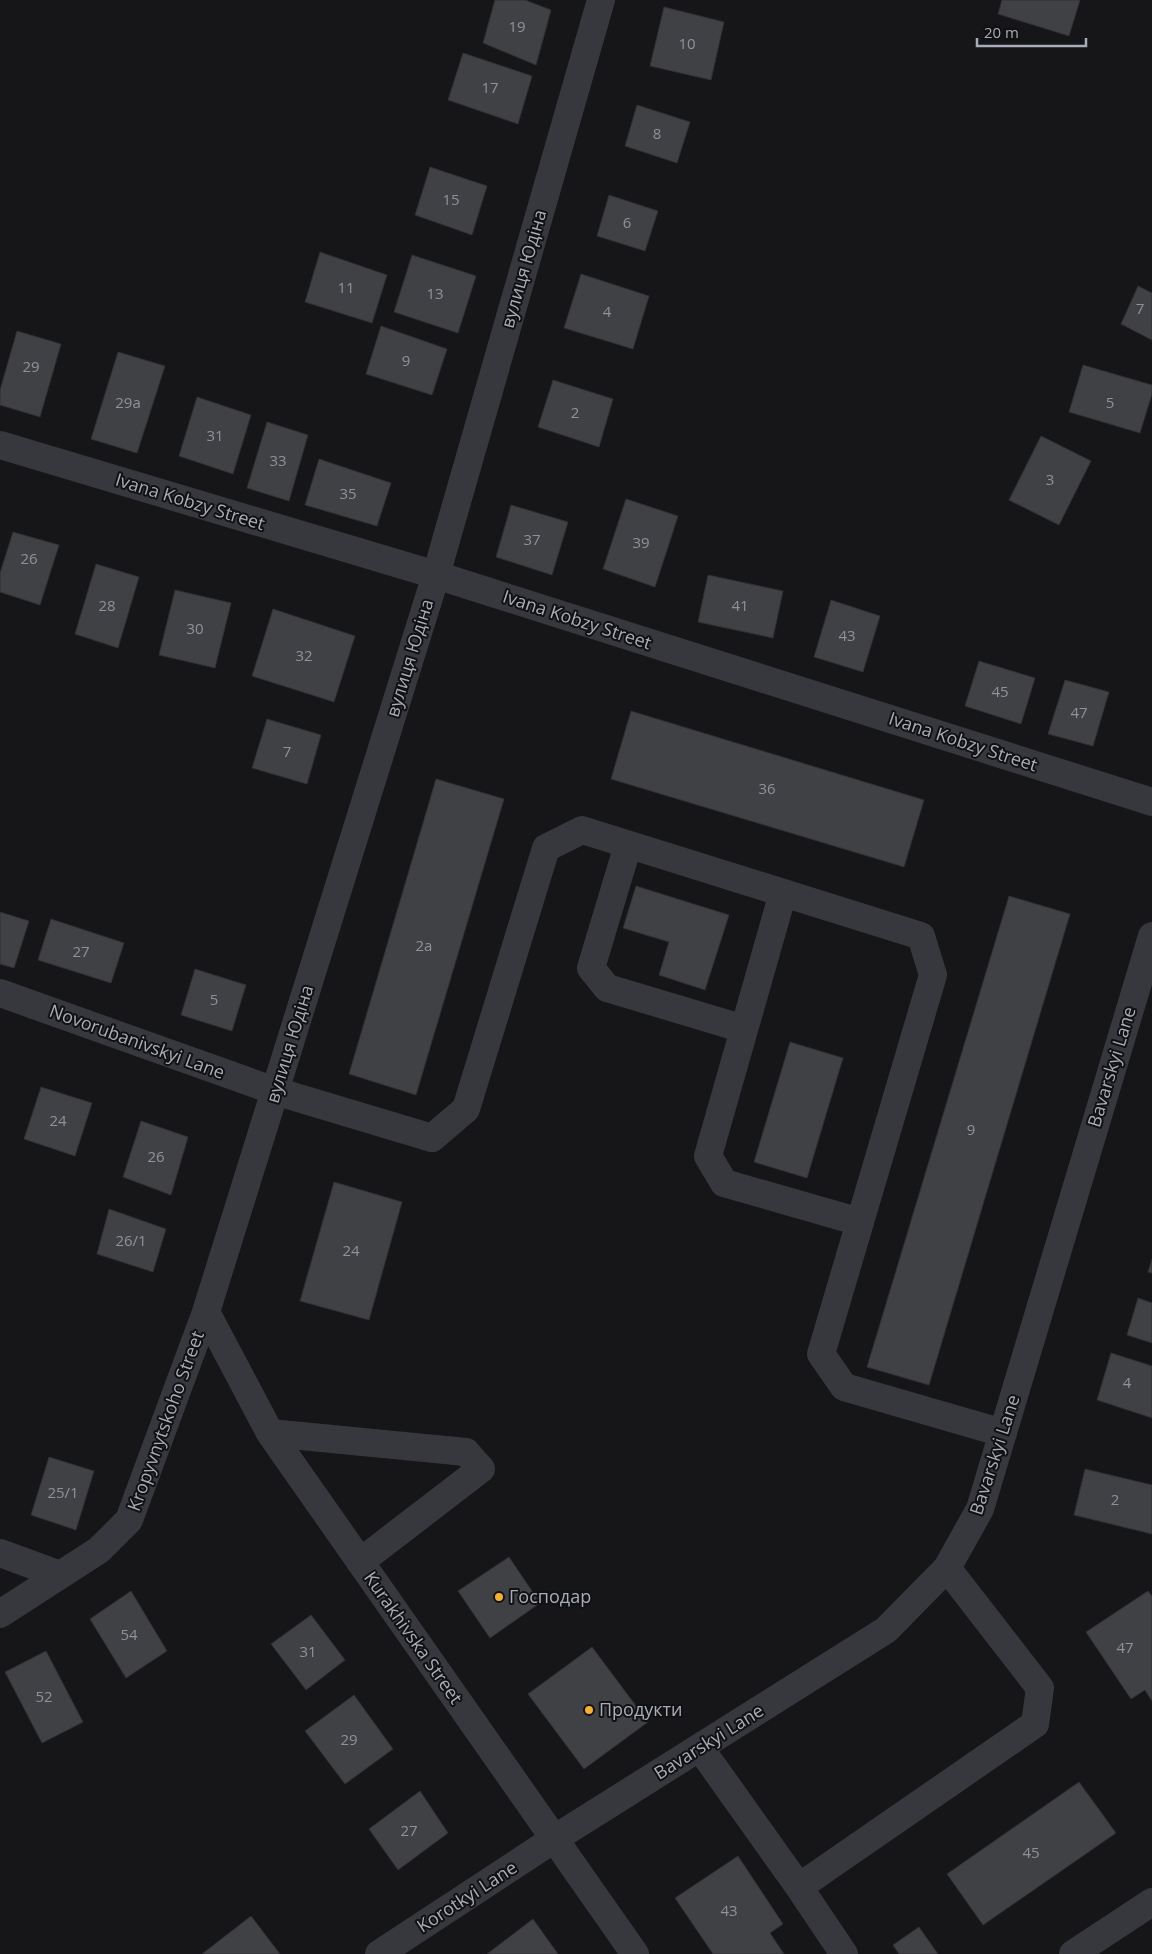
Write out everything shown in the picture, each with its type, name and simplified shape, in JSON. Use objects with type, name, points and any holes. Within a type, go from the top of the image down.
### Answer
[{"type":"street","name":"вулиця Юдіна","points":[[206,1312],[436,575],[602,0]]},
{"type":"street","name":"Ivana Kobzy Street","points":[[0,445],[436,575],[1152,802]]},
{"type":"street","name":"Novorubanivskyi Lane","points":[[0,993],[275,1091],[432,1138],[466,1109],[546,848],[582,830],[628,845]]},
{"type":"street","points":[[744,1029],[607,988],[592,968],[628,845],[921,936],[933,974],[821,1354],[844,1387],[1003,1433]]},
{"type":"street","points":[[783,893],[708,1156],[724,1183],[860,1222]]},
{"type":"street","name":"Bavarskyi Lane","points":[[554,1839],[886,1630],[947,1568],[980,1510],[1152,936]]},
{"type":"street","name":"Kurakhivska Street","points":[[206,1312],[270,1433],[635,1954]]},
{"type":"street","name":"Kropyvnytskoho Street","points":[[0,1614],[99,1550],[129,1520],[206,1312]]},
{"type":"street","points":[[270,1433],[466,1452],[481,1469],[360,1562]]},
{"type":"street","points":[[0,1553],[60,1575]]},
{"type":"street","points":[[799,1887],[1035,1724],[1040,1688],[947,1568]]},
{"type":"street","points":[[700,1748],[799,1887],[844,1954]]},
{"type":"street","name":"Korotkyi Lane","points":[[379,1954],[554,1839]]},
{"type":"street","points":[[1073,1954],[1152,1902]]},
{"type":"building","points":[[495,0],[525,0],[551,10],[536,65],[483,43]]},
{"type":"building","points":[[1002,0],[1080,0],[1069,36],[998,14]]},
{"type":"building","points":[[664,7],[724,22],[711,80],[650,66]]},
{"type":"building","points":[[463,53],[532,76],[518,124],[448,100]]},
{"type":"building","points":[[637,105],[690,122],[677,163],[625,146]]},
{"type":"building","points":[[430,167],[487,186],[472,235],[415,215]]},
{"type":"building","points":[[609,195],[658,211],[645,251],[597,236]]},
{"type":"building","points":[[320,252],[387,275],[372,323],[305,302]]},
{"type":"building","points":[[412,255],[476,276],[458,333],[394,312]]},
{"type":"building","points":[[581,274],[649,296],[633,349],[564,328]]},
{"type":"building","points":[[1138,286],[1152,293],[1152,340],[1121,324]]},
{"type":"building","points":[[381,326],[447,349],[432,395],[366,374]]},
{"type":"building","points":[[17,331],[61,344],[40,417],[0,405],[0,390]]},
{"type":"building","points":[[118,352],[165,366],[137,453],[91,439]]},
{"type":"building","points":[[1083,365],[1152,385],[1152,394],[1140,433],[1069,412]]},
{"type":"building","points":[[553,380],[613,399],[599,447],[538,427]]},
{"type":"building","points":[[197,397],[251,415],[233,474],[179,456]]},
{"type":"building","points":[[267,422],[308,435],[289,501],[247,488]]},
{"type":"building","points":[[1041,436],[1091,461],[1059,525],[1009,500]]},
{"type":"building","points":[[319,459],[391,483],[377,526],[305,505]]},
{"type":"building","points":[[626,499],[678,516],[655,587],[603,569]]},
{"type":"building","points":[[511,505],[568,522],[552,575],[496,557]]},
{"type":"building","points":[[13,532],[59,545],[40,605],[0,592],[0,573]]},
{"type":"building","points":[[96,564],[139,577],[118,648],[75,634]]},
{"type":"building","points":[[708,575],[783,591],[773,638],[698,622]]},
{"type":"building","points":[[175,590],[231,603],[215,668],[159,655]]},
{"type":"building","points":[[831,600],[880,616],[863,672],[814,657]]},
{"type":"building","points":[[273,609],[355,636],[334,702],[252,676]]},
{"type":"building","points":[[979,661],[1035,678],[1021,724],[965,706]]},
{"type":"building","points":[[1065,680],[1109,692],[1093,746],[1048,734]]},
{"type":"building","points":[[631,711],[924,800],[904,867],[611,779]]},
{"type":"building","points":[[267,719],[321,735],[307,784],[252,768]]},
{"type":"building","points":[[436,779],[504,799],[416,1095],[349,1074]]},
{"type":"building","points":[[636,886],[729,915],[705,990],[659,975],[669,942],[623,928]]},
{"type":"building","points":[[1009,896],[1070,914],[929,1385],[867,1367]]},
{"type":"building","points":[[0,912],[29,921],[14,968],[0,964]]},
{"type":"building","points":[[51,919],[124,943],[111,983],[38,960]]},
{"type":"building","points":[[195,969],[246,985],[232,1031],[181,1015]]},
{"type":"building","points":[[790,1042],[843,1058],[807,1178],[754,1162]]},
{"type":"building","points":[[41,1087],[92,1103],[75,1156],[24,1139]]},
{"type":"building","points":[[141,1121],[188,1137],[171,1195],[123,1177]]},
{"type":"building","points":[[334,1182],[402,1202],[369,1320],[300,1301]]},
{"type":"building","points":[[109,1209],[166,1229],[153,1272],[97,1254]]},
{"type":"building","points":[[1152,1259],[1152,1273],[1148,1272]]},
{"type":"building","points":[[1138,1298],[1152,1303],[1152,1343],[1127,1335]]},
{"type":"building","points":[[1111,1353],[1152,1366],[1152,1418],[1097,1400]]},
{"type":"building","points":[[49,1457],[94,1471],[76,1530],[31,1515]]},
{"type":"building","points":[[1085,1469],[1152,1485],[1152,1534],[1074,1515]]},
{"type":"building","points":[[509,1557],[540,1603],[490,1638],[458,1591]]},
{"type":"building","points":[[131,1591],[167,1651],[126,1678],[90,1619]]},
{"type":"building","points":[[1148,1591],[1152,1596],[1152,1701],[1145,1690],[1131,1699],[1086,1632]]},
{"type":"building","points":[[311,1615],[345,1660],[306,1690],[271,1644]]},
{"type":"building","points":[[592,1647],[648,1722],[584,1769],[528,1694]]},
{"type":"building","points":[[46,1651],[83,1722],[42,1743],[5,1672]]},
{"type":"building","points":[[354,1695],[393,1749],[345,1784],[305,1731]]},
{"type":"building","points":[[1079,1782],[1116,1833],[983,1925],[947,1874]]},
{"type":"building","points":[[420,1791],[448,1833],[398,1870],[369,1829]]},
{"type":"building","points":[[738,1856],[783,1924],[770,1933],[784,1954],[713,1954],[675,1898]]},
{"type":"building","points":[[251,1916],[280,1954],[202,1954]]},
{"type":"building","points":[[533,1919],[558,1954],[487,1954]]},
{"type":"building","points":[[919,1927],[938,1954],[899,1954],[893,1945]]},
{"type":"place","name":"Господар","points":[[499,1597]]},
{"type":"place","name":"Продукти","points":[[589,1710]]}]
